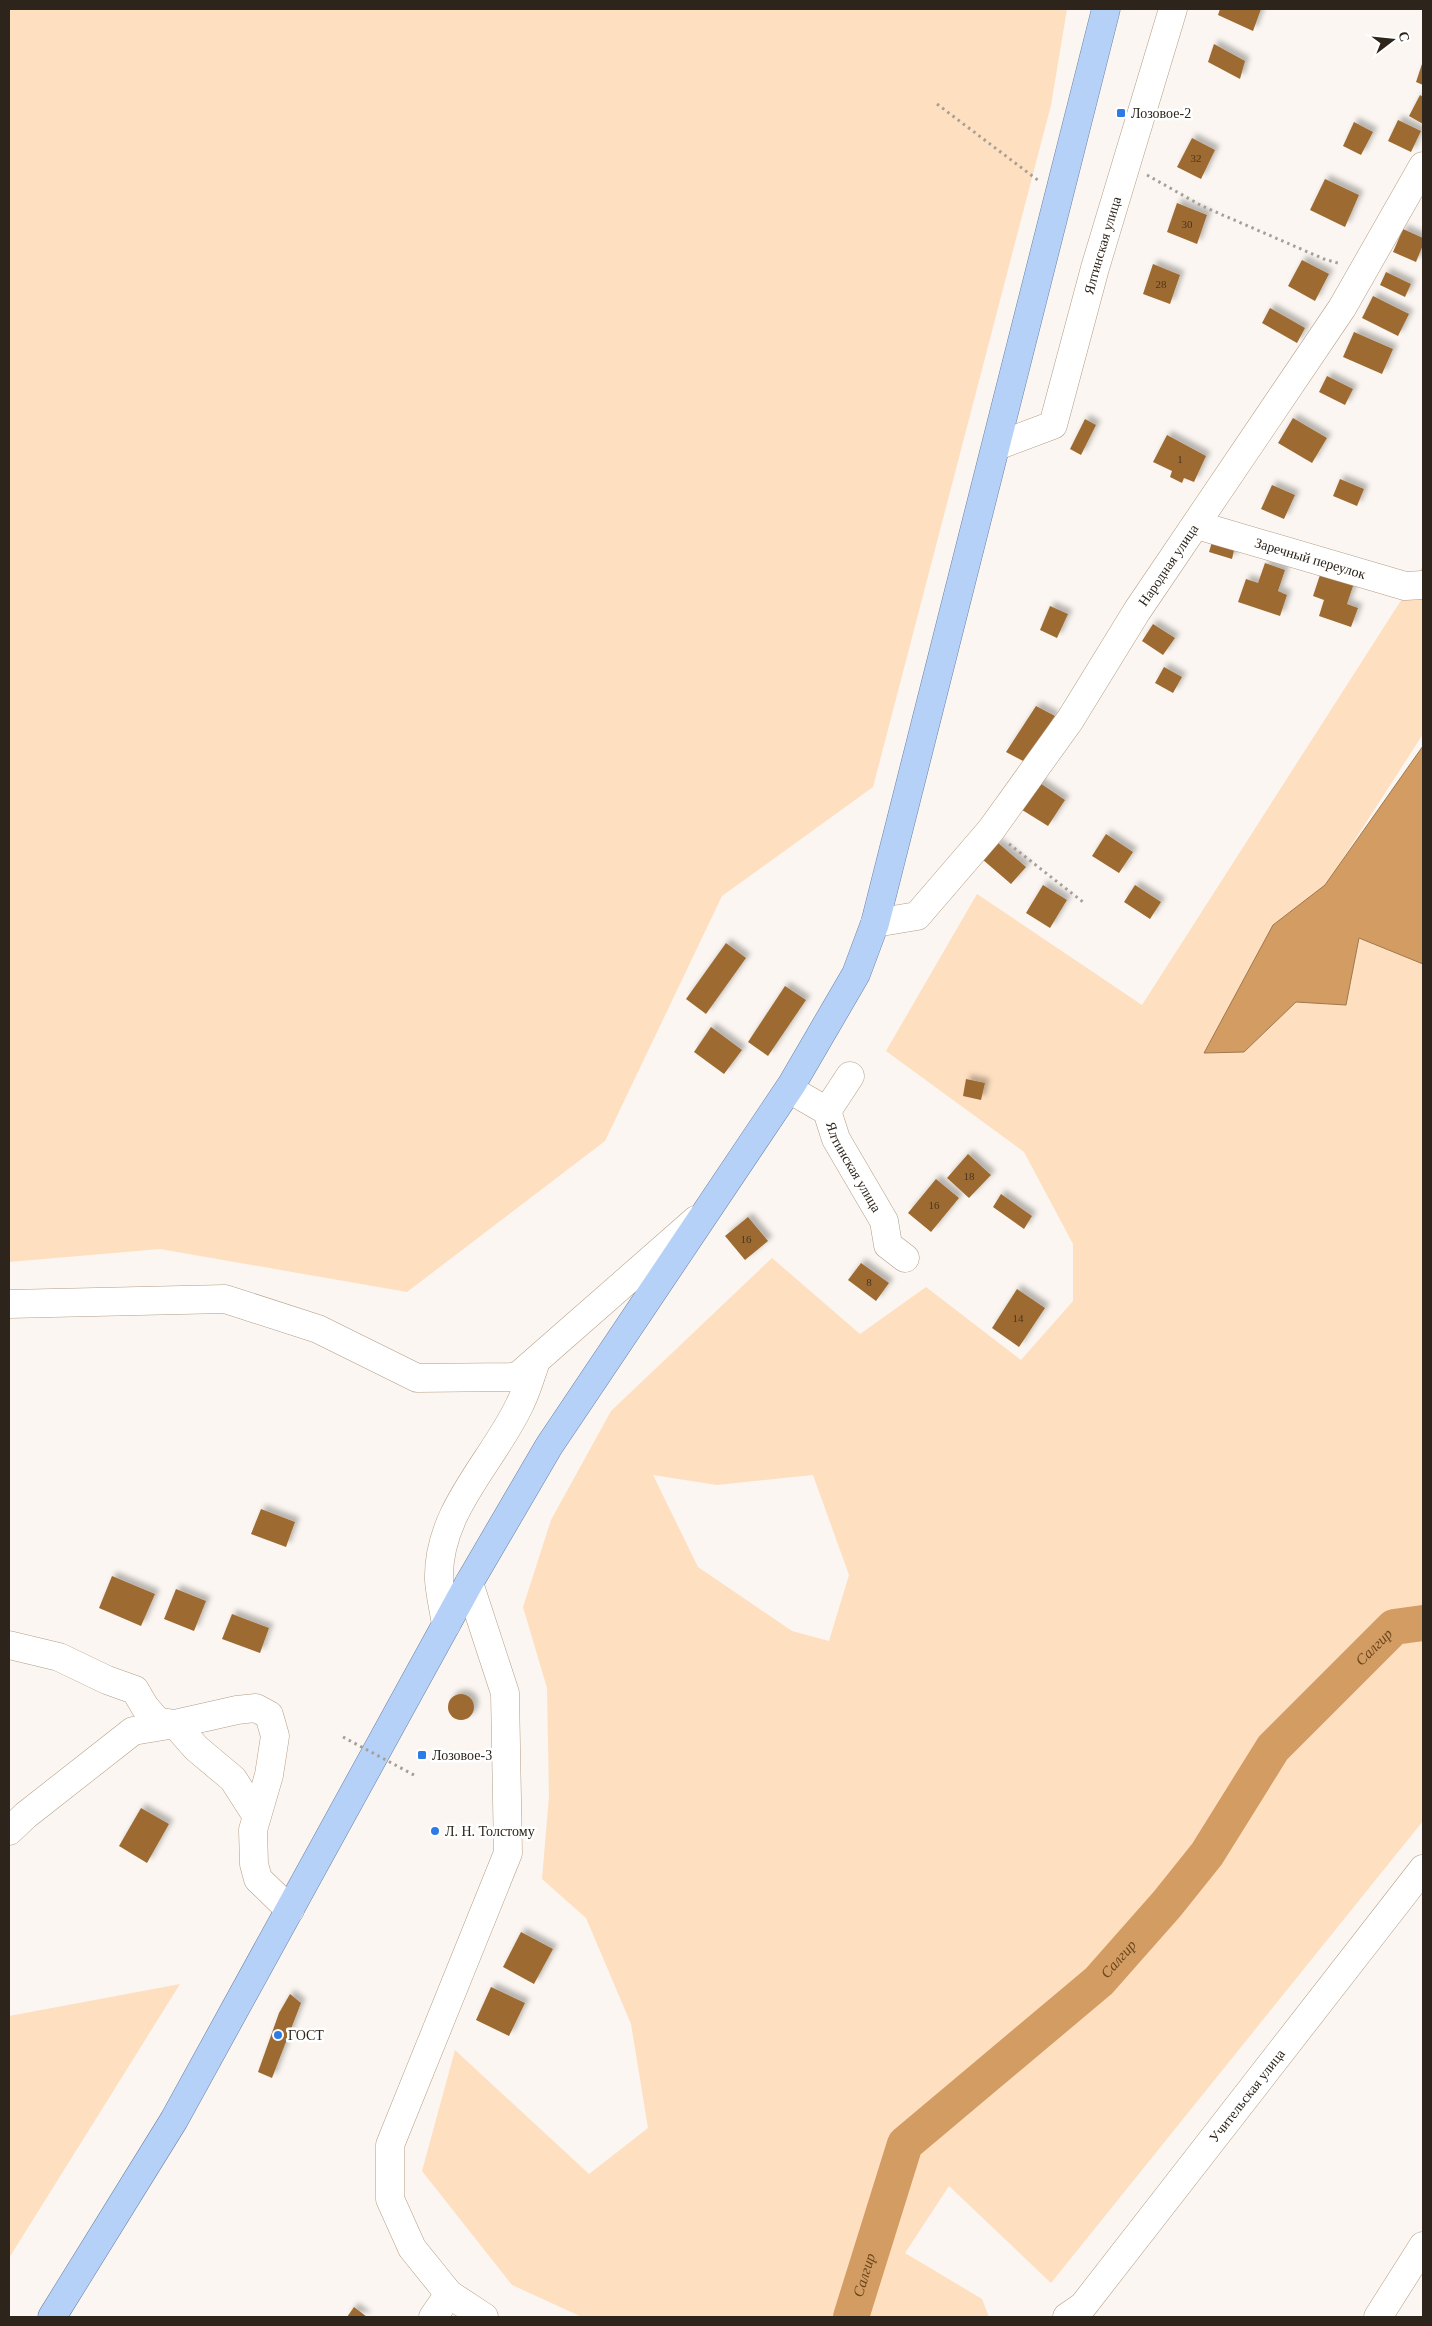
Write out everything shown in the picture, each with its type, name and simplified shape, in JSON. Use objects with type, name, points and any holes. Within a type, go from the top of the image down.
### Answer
[{"type":"main road","points":[[52,2317],[174,2120],[469,1583],[549,1446],[789,1089],[856,974],[875,923],[1106,9]]},
{"type":"street","name":"Ялтинская улица","points":[[997,446],[1053,425],[1095,268],[1173,9]]},
{"type":"street","name":"Народная улица","points":[[875,923],[917,916],[991,830],[1070,720],[1137,611],[1197,525],[1342,308],[1423,166]]},
{"type":"street","name":"Заречный переулок","points":[[1197,525],[1405,586],[1423,585]]},
{"type":"street","points":[[827,1111],[850,1076]]},
{"type":"street","name":"Ялтинская улица","points":[[789,1089],[827,1111],[836,1139],[884,1221],[888,1245],[905,1258]]},
{"type":"street","points":[[9,1304],[225,1299],[318,1329],[417,1378],[516,1377],[708,1209]]},
{"type":"street","points":[[446,1625],[439,1579],[445,1540],[456,1509],[484,1466],[520,1404],[537,1359]]},
{"type":"street","points":[[469,1583],[505,1693],[508,1853],[390,2145],[390,2199],[412,2248],[449,2294],[484,2317]]},
{"type":"street","points":[[9,1645],[59,1657],[107,1680],[135,1690],[145,1707],[158,1722],[175,1724],[196,1748],[233,1779],[256,1815]]},
{"type":"street","points":[[9,1831],[26,1815],[133,1731],[237,1710],[256,1708],[269,1715],[275,1736],[269,1774],[253,1830],[254,1864],[258,1879],[290,1910]]},
{"type":"street","name":"Учительская улица","points":[[1067,2317],[1083,2306],[1423,1869]]},
{"type":"street","points":[[1378,2317],[1415,2278],[1423,2246]]},
{"type":"street","points":[[433,2317],[449,2294]]},
{"type":"path","points":[[937,104],[1040,182]]},
{"type":"path","points":[[1126,165],[1157,179],[1202,206],[1324,259],[1342,264],[1361,275]]},
{"type":"path","points":[[991,830],[1083,902]]},
{"type":"path","points":[[342,1737],[414,1775]]},
{"type":"shaded area","points":[[9,9],[1067,9],[1051,105],[873,787],[722,896],[605,1141],[407,1292],[160,1249],[9,1262]]},
{"type":"shaded area","points":[[1423,566],[1423,734],[1338,866],[1423,907],[1423,1821],[1051,2283],[949,2186],[905,2253],[982,2299],[989,2317],[582,2317],[512,2285],[422,2171],[455,2050],[589,2174],[648,2128],[631,2024],[586,1918],[542,1879],[549,1796],[547,1688],[523,1607],[551,1520],[611,1411],[772,1258],[860,1334],[926,1287],[1021,1360],[1073,1301],[1073,1244],[1024,1152],[886,1051],[977,894],[1142,1005]],"holes":[[[653,1475],[717,1485],[813,1475],[849,1575],[829,1641],[792,1631],[698,1567]]]},
{"type":"shaded area","points":[[1423,746],[1423,964],[1359,938],[1346,1005],[1296,1002],[1244,1052],[1204,1053],[1273,925],[1325,885]]},
{"type":"shaded area","points":[[180,1984],[9,2258],[9,2016]]},
{"type":"building","points":[[1220,9],[1261,9],[1253,31],[1218,15]]},
{"type":"building","points":[[1214,44],[1245,61],[1240,79],[1208,62]]},
{"type":"building","points":[[1423,61],[1423,85],[1416,82]]},
{"type":"building","points":[[1420,95],[1423,97],[1423,124],[1409,116]]},
{"type":"building","points":[[1398,120],[1421,131],[1411,152],[1388,141]]},
{"type":"building","points":[[1354,122],[1373,132],[1361,155],[1343,146]]},
{"type":"building","points":[[1192,138],[1215,150],[1201,179],[1177,167]]},
{"type":"building","points":[[1325,179],[1359,195],[1345,227],[1310,210]]},
{"type":"building","points":[[1177,203],[1207,215],[1197,244],[1167,232]]},
{"type":"building","points":[[1403,229],[1423,238],[1423,245],[1416,262],[1393,252]]},
{"type":"building","points":[[1302,260],[1329,274],[1315,301],[1288,286]]},
{"type":"building","points":[[1153,264],[1180,275],[1170,304],[1143,294]]},
{"type":"building","points":[[1386,272],[1411,284],[1405,297],[1380,285]]},
{"type":"building","points":[[1373,296],[1409,314],[1398,336],[1362,318]]},
{"type":"building","points":[[1270,308],[1305,328],[1297,343],[1262,323]]},
{"type":"building","points":[[1354,332],[1393,349],[1382,374],[1343,357]]},
{"type":"building","points":[[1327,376],[1353,389],[1345,405],[1319,392]]},
{"type":"building","points":[[1293,418],[1327,438],[1312,463],[1278,443]]},
{"type":"building","points":[[1085,419],[1096,425],[1081,455],[1070,449]]},
{"type":"building","points":[[1167,435],[1206,456],[1194,482],[1184,478],[1182,483],[1170,477],[1172,471],[1153,462]]},
{"type":"building","points":[[1340,479],[1364,489],[1357,506],[1333,496]]},
{"type":"building","points":[[1272,485],[1295,495],[1284,519],[1261,509]]},
{"type":"building","points":[[1214,535],[1236,542],[1232,559],[1209,552]]},
{"type":"building","points":[[1265,563],[1285,570],[1278,591],[1287,595],[1280,616],[1238,602],[1246,579],[1258,583]]},
{"type":"building","points":[[1321,572],[1354,583],[1347,604],[1358,608],[1351,627],[1319,616],[1324,600],[1313,596]]},
{"type":"building","points":[[1050,606],[1068,614],[1057,638],[1040,630]]},
{"type":"building","points":[[1153,624],[1175,638],[1163,655],[1142,641]]},
{"type":"building","points":[[1164,667],[1182,677],[1173,693],[1155,683]]},
{"type":"building","points":[[1036,706],[1055,716],[1025,762],[1006,752]]},
{"type":"building","points":[[1037,781],[1065,800],[1048,826],[1019,808]]},
{"type":"building","points":[[1106,834],[1133,852],[1119,873],[1092,856]]},
{"type":"building","points":[[997,842],[1026,867],[1011,884],[982,859]]},
{"type":"building","points":[[1043,885],[1067,900],[1050,928],[1026,913]]},
{"type":"building","points":[[1135,885],[1161,902],[1150,919],[1124,902]]},
{"type":"building","points":[[726,943],[746,958],[706,1014],[686,999]]},
{"type":"building","points":[[785,986],[806,1000],[768,1056],[748,1042]]},
{"type":"building","points":[[711,1027],[742,1050],[724,1074],[694,1052]]},
{"type":"building","points":[[966,1079],[985,1083],[981,1100],[963,1096]]},
{"type":"building","points":[[968,1154],[991,1175],[969,1198],[947,1178]]},
{"type":"building","points":[[936,1179],[959,1198],[931,1232],[908,1213]]},
{"type":"building","points":[[1001,1194],[1032,1216],[1024,1229],[993,1207]]},
{"type":"building","points":[[748,1217],[768,1241],[745,1260],[725,1236]]},
{"type":"building","points":[[861,1263],[889,1283],[876,1301],[848,1280]]},
{"type":"building","points":[[1017,1289],[1045,1308],[1019,1347],[992,1328]]},
{"type":"building","points":[[261,1509],[295,1522],[286,1547],[251,1534]]},
{"type":"building","points":[[112,1576],[155,1594],[141,1626],[99,1608]]},
{"type":"building","points":[[176,1589],[206,1601],[194,1631],[164,1619]]},
{"type":"building","points":[[232,1614],[269,1628],[260,1653],[222,1639]]},
{"type":"building","points":[[461,1694],[470,1698],[474,1707],[470,1716],[461,1720],[452,1716],[448,1707],[452,1698]]},
{"type":"building","points":[[141,1808],[169,1824],[147,1863],[119,1846]]},
{"type":"building","points":[[521,1932],[553,1949],[534,1984],[503,1967]]},
{"type":"building","points":[[491,1987],[525,2003],[509,2036],[476,2020]]},
{"type":"building","points":[[290,1994],[301,2003],[272,2078],[258,2072],[279,2013]]},
{"type":"building","points":[[354,2307],[367,2317],[347,2317]]},
{"type":"waterway","name":"Салгир","points":[[851,2317],[905,2144],[1099,1981],[1167,1904],[1207,1854],[1273,1748],[1394,1627],[1423,1623]]},
{"type":"place","name":"Лозовое-2","points":[[1121,113]]},
{"type":"place","name":"Лозовое-3","points":[[422,1755]]},
{"type":"place","name":"Л. Н. Толстому","points":[[435,1831]]},
{"type":"place","name":"ГОСТ","points":[[278,2035]]}]
